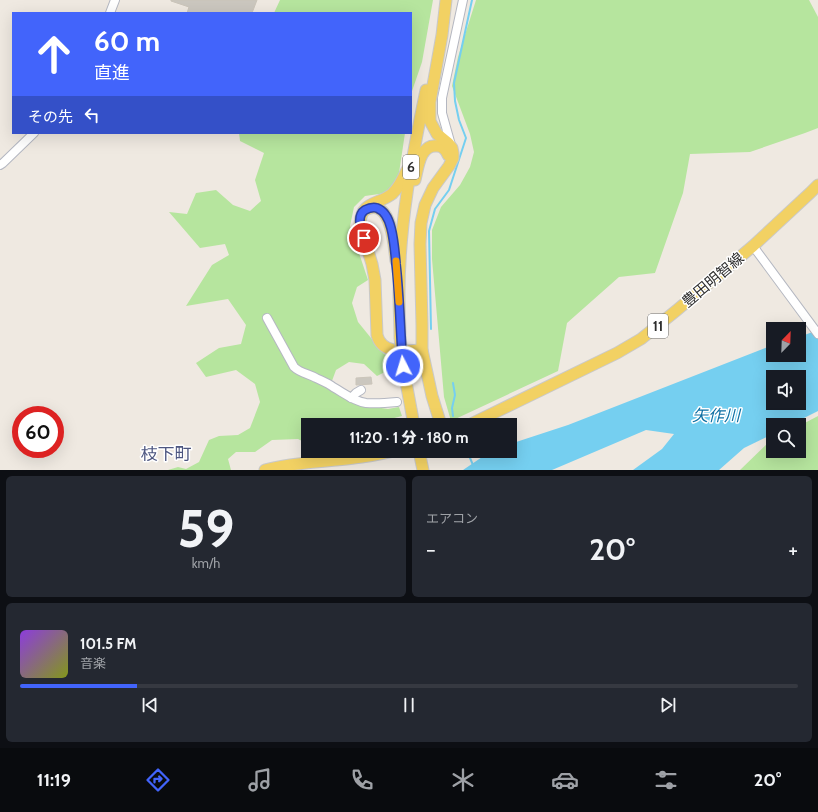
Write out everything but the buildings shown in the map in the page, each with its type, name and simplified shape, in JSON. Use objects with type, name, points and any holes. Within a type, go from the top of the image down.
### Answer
[{"type":"main road","name":"6","points":[[413,418],[403,366],[400,337],[400,262],[412,158],[443,0]]},
{"type":"main road","points":[[439,418],[432,396],[422,350],[420,244],[421,223],[425,204],[438,180],[449,166],[453,153],[452,148],[437,134],[430,121],[430,102],[442,35],[446,0]]},
{"type":"main road","points":[[400,262],[417,172],[424,151],[427,148],[436,145],[441,146],[447,152],[449,160],[445,171]]},
{"type":"main road","points":[[412,158],[397,189],[387,198],[369,205],[362,213],[360,224],[372,264],[375,280],[378,340],[384,347],[394,350],[422,350]]},
{"type":"main road","name":"豊田明智線","points":[[483,418],[617,353],[641,339],[753,246],[818,185]]},
{"type":"main road","points":[[362,213],[369,208],[377,208],[388,220],[393,238],[399,294]]},
{"type":"main road","points":[[265,470],[356,458]]},
{"type":"main road","points":[[420,458],[423,470]]},
{"type":"street","points":[[110,12],[115,0]]},
{"type":"street","points":[[452,148],[442,118],[441,105],[463,0]]},
{"type":"street","points":[[0,165],[33,134]]},
{"type":"street","points":[[753,246],[787,290],[818,334]]},
{"type":"street","points":[[267,318],[294,367],[298,370],[315,377],[351,398],[366,403],[398,402]]},
{"type":"street","points":[[351,398],[361,390]]},
{"type":"green space","points":[[280,0],[433,0],[422,62],[412,91],[412,12],[274,12]]},
{"type":"green space","points":[[476,0],[809,0],[818,17],[818,128],[750,152],[690,154],[683,193],[655,273],[619,277],[567,323],[558,371],[457,418],[450,418],[444,397],[432,259],[432,230],[441,207],[460,185],[470,167],[474,152],[470,134],[452,86],[458,57]]},
{"type":"green space","points":[[239,134],[405,134],[396,184],[386,193],[365,196],[354,207],[350,226],[368,280],[357,287],[352,303],[358,322],[384,354],[391,357],[391,369],[377,376],[364,364],[349,362],[336,370],[329,389],[355,404],[388,409],[399,407],[402,416],[394,418],[301,418],[301,440],[298,439],[272,440],[255,452],[236,452],[228,459],[231,470],[168,470],[178,467],[186,469],[199,462],[209,440],[219,436],[238,435],[250,428],[260,402],[255,384],[236,370],[206,377],[196,363],[219,348],[241,344],[246,325],[228,299],[186,306],[212,265],[229,255],[225,244],[200,248],[169,212],[187,214],[196,193],[216,190],[233,205],[250,211],[261,201],[255,180],[264,153],[240,141]]},
{"type":"green space","points":[[818,416],[818,470],[740,470],[766,445],[766,458],[806,458],[806,422]]},
{"type":"water","name":"矢作川","points":[[818,330],[818,411],[804,418],[766,418],[766,437],[744,448],[719,470],[633,470],[662,449],[674,434],[646,430],[552,470],[463,470],[481,458],[517,458],[517,442],[568,425],[766,348],[766,362],[806,362],[806,334]]},
{"type":"waterway","points":[[431,329],[429,231],[435,209],[449,190],[466,138],[459,120],[455,101],[454,83],[472,0]]},
{"type":"waterway","points":[[453,383],[455,395],[452,408],[453,416]]},
{"type":"waterway","points":[[470,458],[473,465]]},
{"type":"slow traffic","points":[[396,261],[399,302]]},
{"type":"district","name":"枝下町","points":[[166,454]]},
{"type":"route","points":[[364,238],[360,224],[362,213],[369,208],[377,208],[388,220],[393,238],[399,294],[400,337],[403,366]]}]
